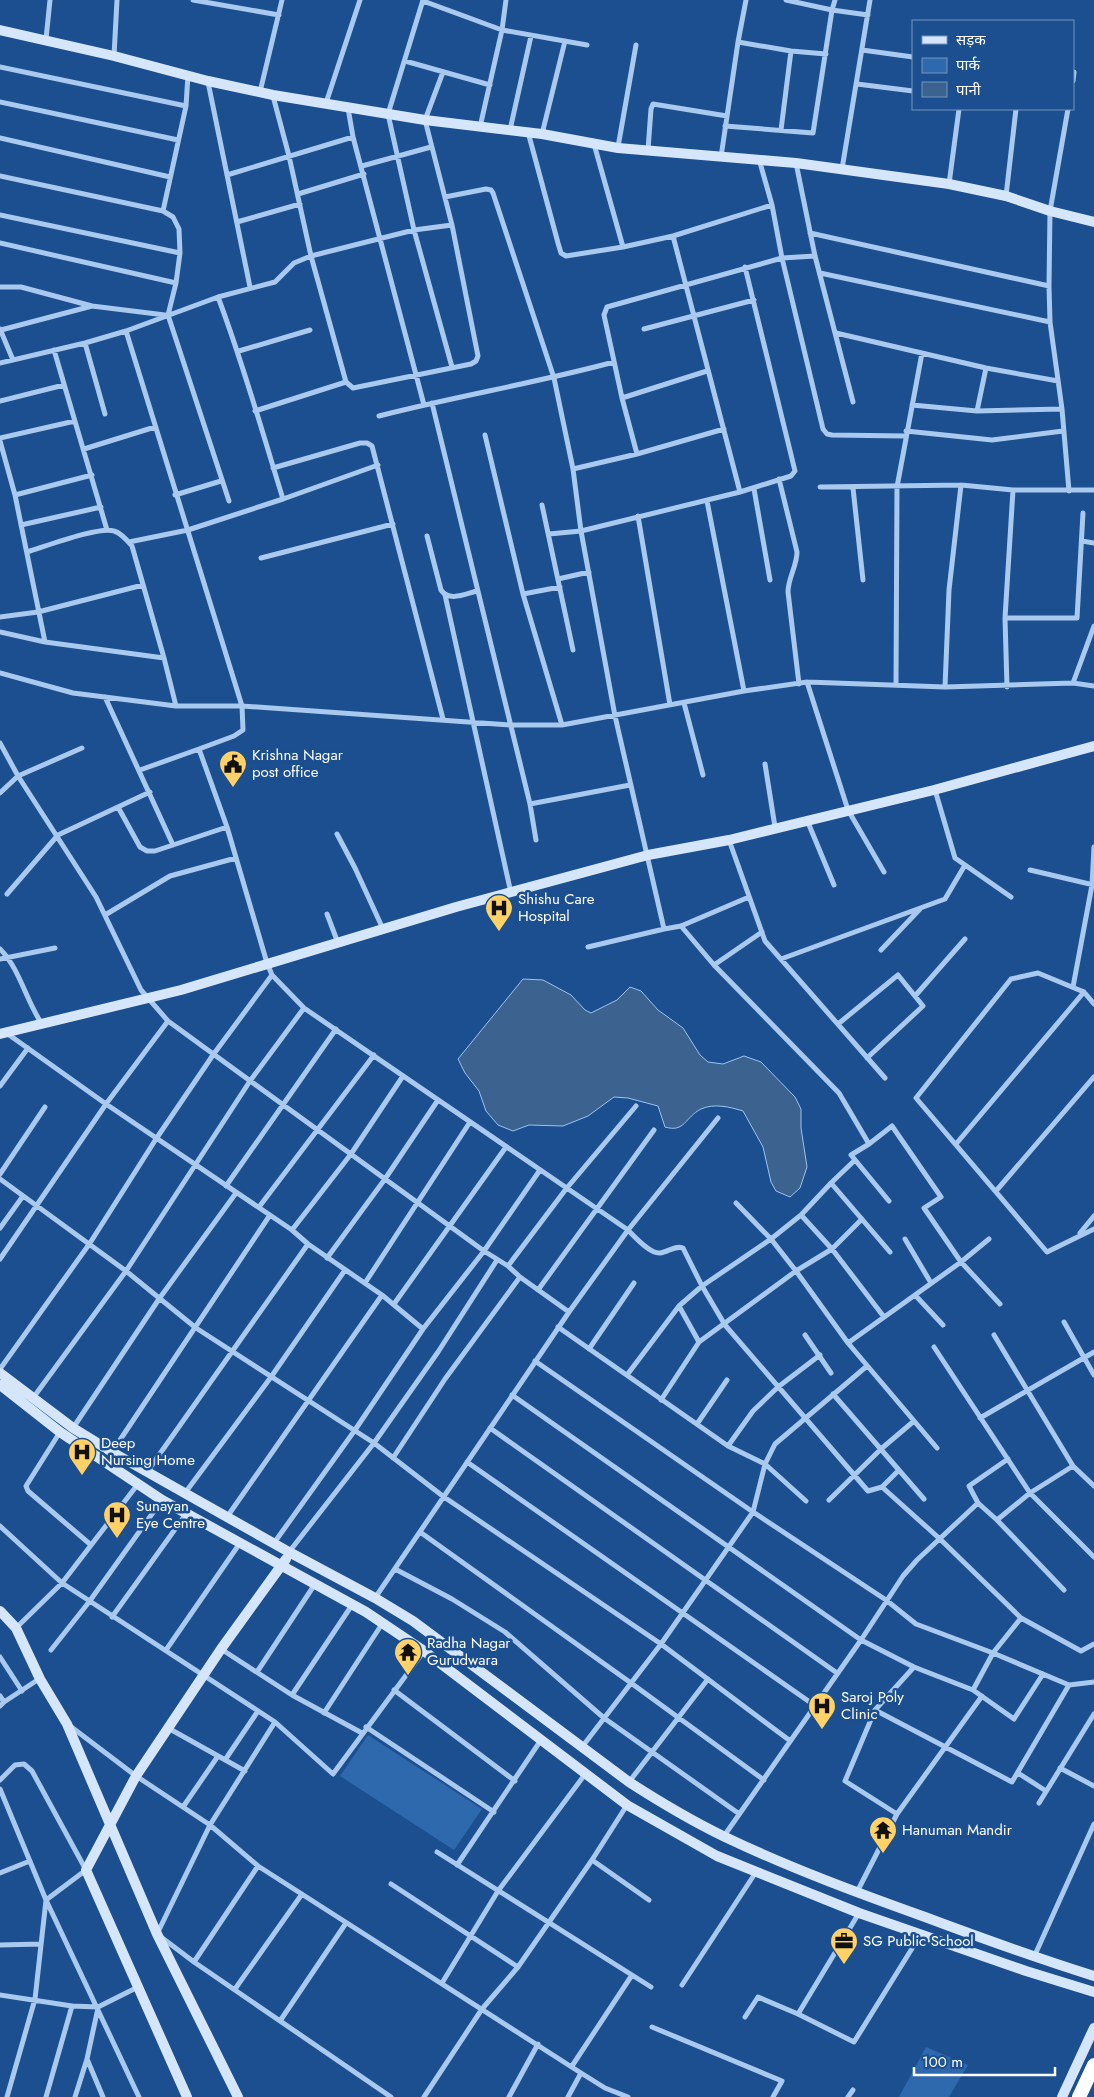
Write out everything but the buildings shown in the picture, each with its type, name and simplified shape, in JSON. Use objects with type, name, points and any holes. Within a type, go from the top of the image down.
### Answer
[{"type":"highway","points":[[1080,2097],[1094,2065]]},
{"type":"street","points":[[46,39],[50,0]]},
{"type":"street","points":[[114,56],[118,0]]},
{"type":"street","points":[[193,0],[235,3],[279,15]]},
{"type":"street","points":[[260,92],[282,0]]},
{"type":"street","points":[[326,103],[360,0]]},
{"type":"street","points":[[452,368],[414,230],[399,156],[388,114],[423,0],[502,30],[586,45]]},
{"type":"street","points":[[480,127],[502,30],[506,0]]},
{"type":"street","points":[[721,157],[746,0]]},
{"type":"street","points":[[786,0],[832,10],[868,15]]},
{"type":"street","points":[[725,126],[812,132],[835,0]]},
{"type":"street","points":[[842,169],[870,0]]},
{"type":"street","points":[[0,30],[46,39],[208,81],[273,95],[425,120],[542,134],[648,152],[759,159],[949,184],[1006,196],[1050,211],[1094,222]]},
{"type":"street","points":[[510,131],[531,36]]},
{"type":"street","points":[[542,134],[565,42]]},
{"type":"street","points":[[738,42],[791,51],[826,54]]},
{"type":"street","points":[[618,148],[636,45]]},
{"type":"street","points":[[862,50],[912,57]]},
{"type":"street","points":[[781,130],[791,51]]},
{"type":"street","points":[[405,61],[490,84]]},
{"type":"street","points":[[0,67],[186,106]]},
{"type":"street","points":[[273,95],[298,194],[311,256],[346,382],[353,388],[471,364],[476,361],[478,356],[452,225],[425,120],[443,72]]},
{"type":"street","points":[[163,211],[186,106],[188,75]]},
{"type":"street","points":[[208,81],[250,287]]},
{"type":"street","points":[[857,84],[912,91]]},
{"type":"street","points":[[0,102],[178,140]]},
{"type":"street","points":[[648,152],[653,104],[727,116]]},
{"type":"street","points":[[347,106],[379,239],[424,405]]},
{"type":"street","points":[[949,184],[959,110]]},
{"type":"street","points":[[1006,196],[1016,110]]},
{"type":"street","points":[[1068,110],[1050,211],[1049,286],[1050,322],[1062,409],[1068,491]]},
{"type":"street","points":[[528,132],[561,253],[566,256],[623,247],[673,236],[772,205]]},
{"type":"street","points":[[227,176],[353,137]]},
{"type":"street","points":[[0,138],[170,177]]},
{"type":"street","points":[[594,144],[623,247]]},
{"type":"street","points":[[362,166],[431,147]]},
{"type":"street","points":[[759,159],[772,205],[782,258],[823,429],[827,434],[906,433],[992,440],[1063,431]]},
{"type":"street","points":[[796,163],[815,256],[853,402]]},
{"type":"street","points":[[298,194],[364,174]]},
{"type":"street","points":[[0,176],[163,211],[172,217],[180,229],[180,253],[176,283],[168,315],[229,501]]},
{"type":"street","points":[[445,197],[486,189],[491,190],[493,193],[554,378],[573,469],[581,531],[615,716],[664,929]]},
{"type":"street","points":[[237,222],[300,204]]},
{"type":"street","points":[[0,215],[180,253]]},
{"type":"street","points":[[0,362],[85,343],[126,331],[218,297],[250,287],[275,282],[294,263],[311,256],[414,230],[452,225]]},
{"type":"street","points":[[810,233],[1049,286]]},
{"type":"street","points":[[673,236],[740,492]]},
{"type":"street","points":[[0,244],[176,283]]},
{"type":"street","points":[[638,454],[622,398],[604,315],[607,307],[782,258],[815,256]]},
{"type":"street","points":[[548,534],[581,531],[754,489],[791,476],[795,471],[746,267]]},
{"type":"street","points":[[820,273],[1050,322]]},
{"type":"street","points":[[0,287],[20,287],[92,306],[168,315]]},
{"type":"street","points":[[218,297],[239,352],[255,411],[283,498]]},
{"type":"street","points":[[644,329],[754,300]]},
{"type":"street","points":[[12,360],[0,330],[92,306]]},
{"type":"street","points":[[239,352],[310,330]]},
{"type":"street","points":[[126,331],[175,495],[188,530],[242,706],[243,730],[234,736],[140,770]]},
{"type":"street","points":[[836,333],[986,368],[1058,381]]},
{"type":"street","points":[[85,343],[104,414]]},
{"type":"street","points":[[54,350],[107,530]]},
{"type":"street","points":[[896,684],[897,487],[922,353]]},
{"type":"street","points":[[379,416],[432,402],[554,378],[614,362]]},
{"type":"street","points":[[977,411],[986,368]]},
{"type":"street","points":[[622,398],[707,371]]},
{"type":"street","points":[[255,411],[346,382]]},
{"type":"street","points":[[0,400],[64,385]]},
{"type":"street","points":[[432,402],[530,804],[536,840]]},
{"type":"street","points":[[912,405],[977,411],[1062,409]]},
{"type":"street","points":[[45,642],[15,495],[0,439],[75,421]]},
{"type":"street","points":[[84,449],[155,427]]},
{"type":"street","points":[[573,469],[638,454],[724,429]]},
{"type":"street","points":[[485,435],[523,594],[562,725]]},
{"type":"street","points":[[273,468],[360,443],[367,443],[372,446],[443,720]]},
{"type":"street","points":[[129,542],[188,530],[378,465]]},
{"type":"street","points":[[15,495],[92,474]]},
{"type":"street","points":[[779,479],[797,552],[797,558],[788,585],[788,592],[799,684]]},
{"type":"street","points":[[175,495],[221,481]]},
{"type":"street","points":[[820,487],[961,485],[1013,490],[1094,490]]},
{"type":"street","points":[[945,687],[949,590],[961,485]]},
{"type":"street","points":[[853,488],[863,580]]},
{"type":"street","points":[[754,489],[770,580]]},
{"type":"street","points":[[1006,687],[1004,618],[1013,490]]},
{"type":"street","points":[[706,501],[744,691]]},
{"type":"street","points":[[542,505],[573,650]]},
{"type":"street","points":[[21,526],[101,507]]},
{"type":"street","points":[[1004,618],[1077,618],[1083,513]]},
{"type":"street","points":[[638,516],[670,705]]},
{"type":"street","points":[[262,558],[393,524]]},
{"type":"street","points":[[27,552],[107,530],[120,534],[129,542],[132,546],[176,706]]},
{"type":"street","points":[[427,536],[441,590],[445,595],[511,893]]},
{"type":"street","points":[[1082,541],[1094,543]]},
{"type":"street","points":[[558,579],[589,572]]},
{"type":"street","points":[[0,617],[38,612],[143,585]]},
{"type":"street","points":[[523,594],[560,587]]},
{"type":"street","points":[[445,595],[450,597],[477,591]]},
{"type":"street","points":[[1073,683],[1094,626]]},
{"type":"street","points":[[0,632],[45,642],[164,658]]},
{"type":"street","points":[[0,673],[73,693],[176,706],[242,706],[511,725],[562,725],[744,691],[807,682],[945,687],[1006,687],[1073,683],[1094,686]]},
{"type":"street","points":[[807,682],[848,810],[884,872]]},
{"type":"street","points":[[105,697],[173,845]]},
{"type":"street","points":[[684,703],[703,776]]},
{"type":"street","points":[[0,743],[18,776],[96,897],[146,998],[168,1021],[569,1312]]},
{"type":"street","points":[[2,1033],[42,1025],[181,990],[383,929],[648,855],[729,840],[934,790],[1094,746]]},
{"type":"street","points":[[0,793],[18,776],[82,748]]},
{"type":"street","points":[[199,749],[227,827],[266,963],[272,975],[304,1008],[628,1230],[656,1253],[677,1247],[683,1248],[702,1286],[725,1324],[868,1491],[882,1487],[899,1470]]},
{"type":"street","points":[[765,764],[775,828]]},
{"type":"street","points":[[530,804],[630,785]]},
{"type":"street","points":[[934,790],[955,858],[1012,896]]},
{"type":"street","points":[[7,894],[58,836],[150,792]]},
{"type":"street","points":[[118,807],[140,847],[147,851],[173,845],[227,827]]},
{"type":"street","points":[[806,820],[834,885]]},
{"type":"street","points":[[337,834],[383,929]]},
{"type":"street","points":[[729,840],[765,940],[885,1078]]},
{"type":"street","points":[[1073,987],[1093,885],[1094,846]]},
{"type":"street","points":[[105,915],[170,876],[236,858]]},
{"type":"street","points":[[781,959],[945,899],[964,865]]},
{"type":"street","points":[[1030,870],[1093,885]]},
{"type":"street","points":[[588,947],[681,926],[750,897]]},
{"type":"street","points":[[881,950],[922,907]]},
{"type":"street","points":[[327,914],[338,943]]},
{"type":"street","points":[[681,926],[714,965],[839,1093],[869,1144]]},
{"type":"street","points":[[714,965],[762,932]]},
{"type":"street","points":[[915,996],[965,940]]},
{"type":"street","points":[[0,959],[55,948]]},
{"type":"street","points":[[0,949],[7,957],[33,1011],[42,1025]]},
{"type":"street","points":[[1094,1004],[1084,992],[1038,973],[1011,979],[916,1098],[1047,1252],[1094,1229]]},
{"type":"street","points":[[0,1369],[90,1244],[156,1139],[213,1055],[272,975]]},
{"type":"street","points":[[838,1024],[898,975],[923,1006],[867,1058]]},
{"type":"street","points":[[956,1144],[1084,992]]},
{"type":"street","points":[[33,1398],[126,1271],[250,1081],[304,1008]]},
{"type":"street","points":[[0,1259],[106,1104],[168,1021]]},
{"type":"street","points":[[226,1186],[336,1029]]},
{"type":"street","points":[[2,1033],[28,1048],[156,1139],[292,1230],[327,1258],[394,1304],[423,1329]]},
{"type":"street","points":[[0,1086],[28,1048]]},
{"type":"street","points":[[259,1207],[374,1055]]},
{"type":"street","points":[[292,1230],[351,1154],[403,1076]]},
{"type":"street","points":[[996,1191],[1094,1077]]},
{"type":"street","points":[[327,1258],[385,1179],[438,1100]]},
{"type":"street","points":[[508,1266],[566,1189],[636,1106]]},
{"type":"street","points":[[0,1174],[45,1107]]},
{"type":"street","points":[[375,1598],[558,1327],[628,1230],[718,1118]]},
{"type":"street","points":[[365,1283],[416,1202],[470,1122]]},
{"type":"street","points":[[889,1201],[851,1155],[892,1126],[941,1197],[924,1208],[961,1262],[1000,1304]]},
{"type":"street","points":[[538,1290],[654,1130]]},
{"type":"street","points":[[394,1304],[506,1147]]},
{"type":"street","points":[[627,1375],[679,1306],[702,1286],[771,1239],[801,1215],[831,1182],[855,1160]]},
{"type":"street","points":[[274,1543],[355,1430],[423,1329],[484,1251],[540,1170]]},
{"type":"street","points":[[0,1179],[126,1271],[196,1328],[374,1443],[444,1497],[661,1644],[789,1740]]},
{"type":"street","points":[[831,1182],[890,1252]]},
{"type":"street","points":[[73,1428],[159,1299],[236,1193]]},
{"type":"street","points":[[0,1228],[23,1196]]},
{"type":"street","points":[[736,1203],[771,1239],[848,1344],[937,1448]]},
{"type":"street","points":[[112,1452],[270,1215]]},
{"type":"street","points":[[801,1215],[832,1249],[884,1317]]},
{"type":"street","points":[[1078,1236],[1094,1216]]},
{"type":"street","points":[[661,1400],[699,1342],[796,1271],[832,1249],[862,1219]]},
{"type":"street","points":[[905,1239],[931,1283]]},
{"type":"street","points":[[848,1344],[961,1262],[989,1239]]},
{"type":"street","points":[[147,1472],[308,1244]]},
{"type":"street","points":[[6,2097],[35,1999],[46,1900],[86,1870],[136,1776],[221,1648],[283,1565],[290,1552],[374,1443],[438,1352],[497,1260]]},
{"type":"street","points":[[185,1493],[271,1377],[345,1270]]},
{"type":"street","points":[[393,1458],[445,1379],[520,1277]]},
{"type":"street","points":[[589,1349],[634,1283]]},
{"type":"street","points":[[227,1517],[382,1295]]},
{"type":"street","points":[[915,1295],[943,1325]]},
{"type":"street","points":[[679,1306],[699,1342]]},
{"type":"street","points":[[1064,1322],[1094,1375]]},
{"type":"street","points":[[558,1327],[728,1446],[765,1464],[806,1501]]},
{"type":"street","points":[[805,1334],[831,1373]]},
{"type":"street","points":[[994,1334],[1073,1466],[1094,1486]]},
{"type":"street","points":[[934,1347],[1030,1492],[1094,1557]]},
{"type":"street","points":[[980,1418],[1094,1352]]},
{"type":"street","points":[[728,1446],[753,1411],[778,1387],[820,1355]]},
{"type":"street","points":[[535,1361],[753,1512],[886,1600],[916,1624],[993,1653],[1069,1685],[1093,1684]]},
{"type":"street","points":[[582,1748],[661,1644],[753,1512],[765,1464],[775,1444],[866,1366]]},
{"type":"street","points":[[0,1373],[73,1428],[112,1452],[375,1598],[413,1622],[460,1655],[582,1748],[665,1805],[723,1836],[857,1893],[1034,1957],[1094,1976]]},
{"type":"street","points":[[697,1424],[727,1380]]},
{"type":"street","points":[[0,1386],[60,1432],[162,1500],[283,1565],[383,1623],[424,1650],[627,1805],[717,1856],[859,1913],[1026,1971],[1094,1992]]},
{"type":"street","points":[[833,1394],[924,1499]]},
{"type":"street","points":[[512,1395],[861,1640],[914,1667],[973,1690],[1014,1719],[1043,1674]]},
{"type":"street","points":[[829,1500],[881,1449],[914,1421]]},
{"type":"street","points":[[490,1428],[837,1673]]},
{"type":"street","points":[[60,1432],[26,1486],[28,1492],[92,1545]]},
{"type":"street","points":[[1008,1459],[969,1486],[978,1503],[997,1520],[1064,1590]]},
{"type":"street","points":[[467,1462],[814,1705]]},
{"type":"street","points":[[997,1520],[1030,1492],[1073,1466]]},
{"type":"street","points":[[16,1628],[62,1583],[138,1483]]},
{"type":"street","points":[[882,1487],[940,1539],[1020,1618],[1082,1651],[1094,1644]]},
{"type":"street","points":[[51,1650],[89,1602],[162,1500]]},
{"type":"street","points":[[723,1836],[764,1780],[789,1740],[912,1565],[978,1503]]},
{"type":"street","points":[[112,1617],[186,1514]]},
{"type":"street","points":[[0,1526],[62,1583],[275,1722],[333,1774],[424,1650]]},
{"type":"street","points":[[420,1532],[632,1682],[764,1780]]},
{"type":"street","points":[[166,1650],[241,1542]]},
{"type":"street","points":[[395,1569],[452,1599],[504,1632],[604,1718],[738,1813]]},
{"type":"street","points":[[258,1672],[315,1584]]},
{"type":"street","points":[[292,1695],[353,1604]]},
{"type":"street","points":[[0,1611],[16,1628],[40,1678],[67,1724],[109,1826],[157,1934],[238,2097]]},
{"type":"street","points":[[973,1690],[993,1653],[1020,1618]]},
{"type":"street","points":[[324,1713],[383,1623]]},
{"type":"street","points":[[221,1648],[292,1695],[362,1733]]},
{"type":"street","points":[[0,1657],[22,1691]]},
{"type":"street","points":[[897,1814],[844,1781],[874,1710],[914,1667]]},
{"type":"street","points":[[0,1696],[2,1704],[40,1678]]},
{"type":"street","points":[[629,1782],[708,1679]]},
{"type":"street","points":[[874,1710],[1012,1782],[1069,1685]]},
{"type":"street","points":[[394,1690],[515,1780]]},
{"type":"street","points":[[857,1893],[897,1814],[982,1696]]},
{"type":"street","points":[[225,1760],[258,1711]]},
{"type":"street","points":[[1039,1802],[1094,1714]]},
{"type":"street","points":[[157,1934],[210,1826],[275,1722]]},
{"type":"street","points":[[67,1724],[136,1776],[210,1826],[258,1866],[605,2088],[628,2097]]},
{"type":"street","points":[[366,1727],[494,1812]]},
{"type":"street","points":[[168,1728],[245,1770]]},
{"type":"street","points":[[457,1865],[541,1740]]},
{"type":"street","points":[[183,1807],[218,1756]]},
{"type":"street","points":[[0,1780],[15,1764],[24,1764],[32,1771],[86,1870],[188,2097]]},
{"type":"street","points":[[1060,1768],[1094,1786]]},
{"type":"street","points":[[442,1983],[498,1891],[586,1773]]},
{"type":"street","points":[[1018,1773],[1046,1791]]},
{"type":"street","points":[[0,1789],[46,1900],[139,2097]]},
{"type":"street","points":[[424,2097],[482,2008],[518,1968],[627,1805]]},
{"type":"street","points":[[1034,1957],[1094,1824]]},
{"type":"street","points":[[437,1852],[651,1987]]},
{"type":"street","points":[[592,1860],[649,1900]]},
{"type":"street","points":[[0,1873],[30,1861]]},
{"type":"street","points":[[194,1962],[258,1866]]},
{"type":"street","points":[[682,1985],[756,1872]]},
{"type":"street","points":[[391,1884],[518,1968]]},
{"type":"street","points":[[235,1989],[302,1894]]},
{"type":"street","points":[[798,2014],[859,1913]]},
{"type":"street","points":[[280,2021],[346,1922]]},
{"type":"street","points":[[157,1934],[194,1962],[391,2097]]},
{"type":"street","points":[[745,2016],[758,1997],[798,2014],[854,2042],[921,1934]]},
{"type":"street","points":[[0,1945],[41,1944]]},
{"type":"street","points":[[572,2066],[632,1975]]},
{"type":"street","points":[[0,1994],[72,2006],[98,2007],[138,1987]]},
{"type":"street","points":[[46,2097],[72,2006]]},
{"type":"street","points":[[75,2097],[87,2059],[98,2007]]},
{"type":"street","points":[[652,2027],[782,2081],[773,2097]]},
{"type":"street","points":[[1062,2097],[1094,2028]]},
{"type":"street","points":[[509,2097],[538,2044]]},
{"type":"street","points":[[87,2059],[103,2097]]},
{"type":"street","points":[[568,2097],[581,2073]]},
{"type":"street","points":[[848,2097],[853,2090]]},
{"type":"green space","points":[[368,1735],[482,1809],[454,1850],[340,1776]]},
{"type":"green space","points":[[926,2047],[968,2065],[949,2097],[899,2097]]},
{"type":"water","points":[[523,979],[543,980],[571,995],[585,1010],[591,1013],[617,1000],[630,987],[641,991],[658,1010],[683,1028],[700,1055],[708,1062],[723,1064],[744,1056],[761,1062],[795,1097],[801,1109],[801,1128],[807,1167],[800,1188],[790,1197],[776,1191],[771,1182],[763,1147],[743,1111],[727,1107],[706,1107],[696,1112],[681,1126],[672,1128],[665,1127],[658,1106],[628,1098],[614,1097],[588,1116],[563,1126],[529,1125],[513,1131],[498,1125],[486,1111],[479,1091],[465,1073],[458,1059]]},
{"type":"place","name":"Krishna Nagar post office","points":[[233,788]]},
{"type":"place","name":"Shishu Care Hospital","points":[[499,932]]},
{"type":"place","name":"Deep Nursing Home","points":[[82,1476]]},
{"type":"place","name":"Sunayan Eye Centre","points":[[117,1539]]},
{"type":"place","name":"Radha Nagar Gurudwara","points":[[408,1676]]},
{"type":"place","name":"Saroj Poly Clinic","points":[[822,1730]]},
{"type":"place","name":"Hanuman Mandir","points":[[883,1854]]},
{"type":"place","name":"SG Public School","points":[[844,1965]]}]
